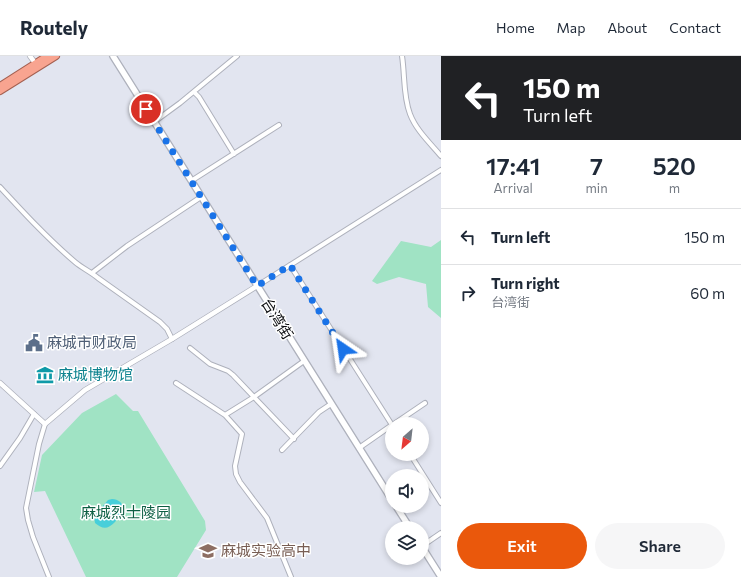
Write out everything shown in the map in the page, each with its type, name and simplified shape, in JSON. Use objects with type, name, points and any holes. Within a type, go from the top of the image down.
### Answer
[{"type":"highway","points":[[0,86],[47,56]]},
{"type":"highway","points":[[0,91],[56,56]]},
{"type":"main road","name":"台湾街","points":[[113,56],[385,489]]},
{"type":"main road","points":[[429,558],[440,577]]},
{"type":"street","points":[[30,56],[35,64]]},
{"type":"street","points":[[154,122],[194,92],[237,56]]},
{"type":"street","points":[[402,56],[406,96],[410,114],[420,131],[441,156]]},
{"type":"street","points":[[194,92],[199,97],[234,154]]},
{"type":"street","points":[[191,181],[279,126]]},
{"type":"street","points":[[49,577],[33,537],[26,508],[39,444],[45,424],[85,390],[172,339],[441,170]]},
{"type":"street","points":[[0,187],[23,212],[76,263],[160,322],[167,329],[172,339]]},
{"type":"street","points":[[92,273],[127,246],[201,197]]},
{"type":"street","points":[[290,265],[388,417]]},
{"type":"street","points":[[190,348],[210,364],[228,371],[294,439]]},
{"type":"street","points":[[224,415],[254,397],[304,361]]},
{"type":"street","points":[[0,383],[45,424]]},
{"type":"street","points":[[176,383],[224,415],[242,434],[235,466],[236,474],[240,482],[267,518],[291,577]]},
{"type":"street","points":[[405,417],[425,403]]},
{"type":"street","points":[[282,450],[319,412],[331,404]]},
{"type":"street","points":[[0,466],[20,438],[34,414]]},
{"type":"street","points":[[359,448],[385,430]]},
{"type":"street","points":[[414,461],[441,503]]},
{"type":"street","points":[[429,541],[441,533]]},
{"type":"green space","points":[[441,240],[441,318],[428,307],[426,284],[399,277],[377,284],[372,281],[401,241],[431,247]]},
{"type":"green space","name":"麻城烈士陵园","points":[[116,394],[133,411],[138,411],[205,521],[206,530],[177,577],[86,577],[45,491],[34,492],[42,455],[82,413]]},
{"type":"water","points":[[112,499],[120,502],[123,506],[123,511],[115,522],[110,526],[103,528],[95,523],[94,516],[108,500]]},
{"type":"place","name":"麻城市财政局","points":[[34,343]]},
{"type":"place","name":"麻城博物馆","points":[[45,375]]},
{"type":"place","name":"麻城实验高中","points":[[208,551]]},
{"type":"route","points":[[146,109],[257,286],[290,265],[343,349]]}]
